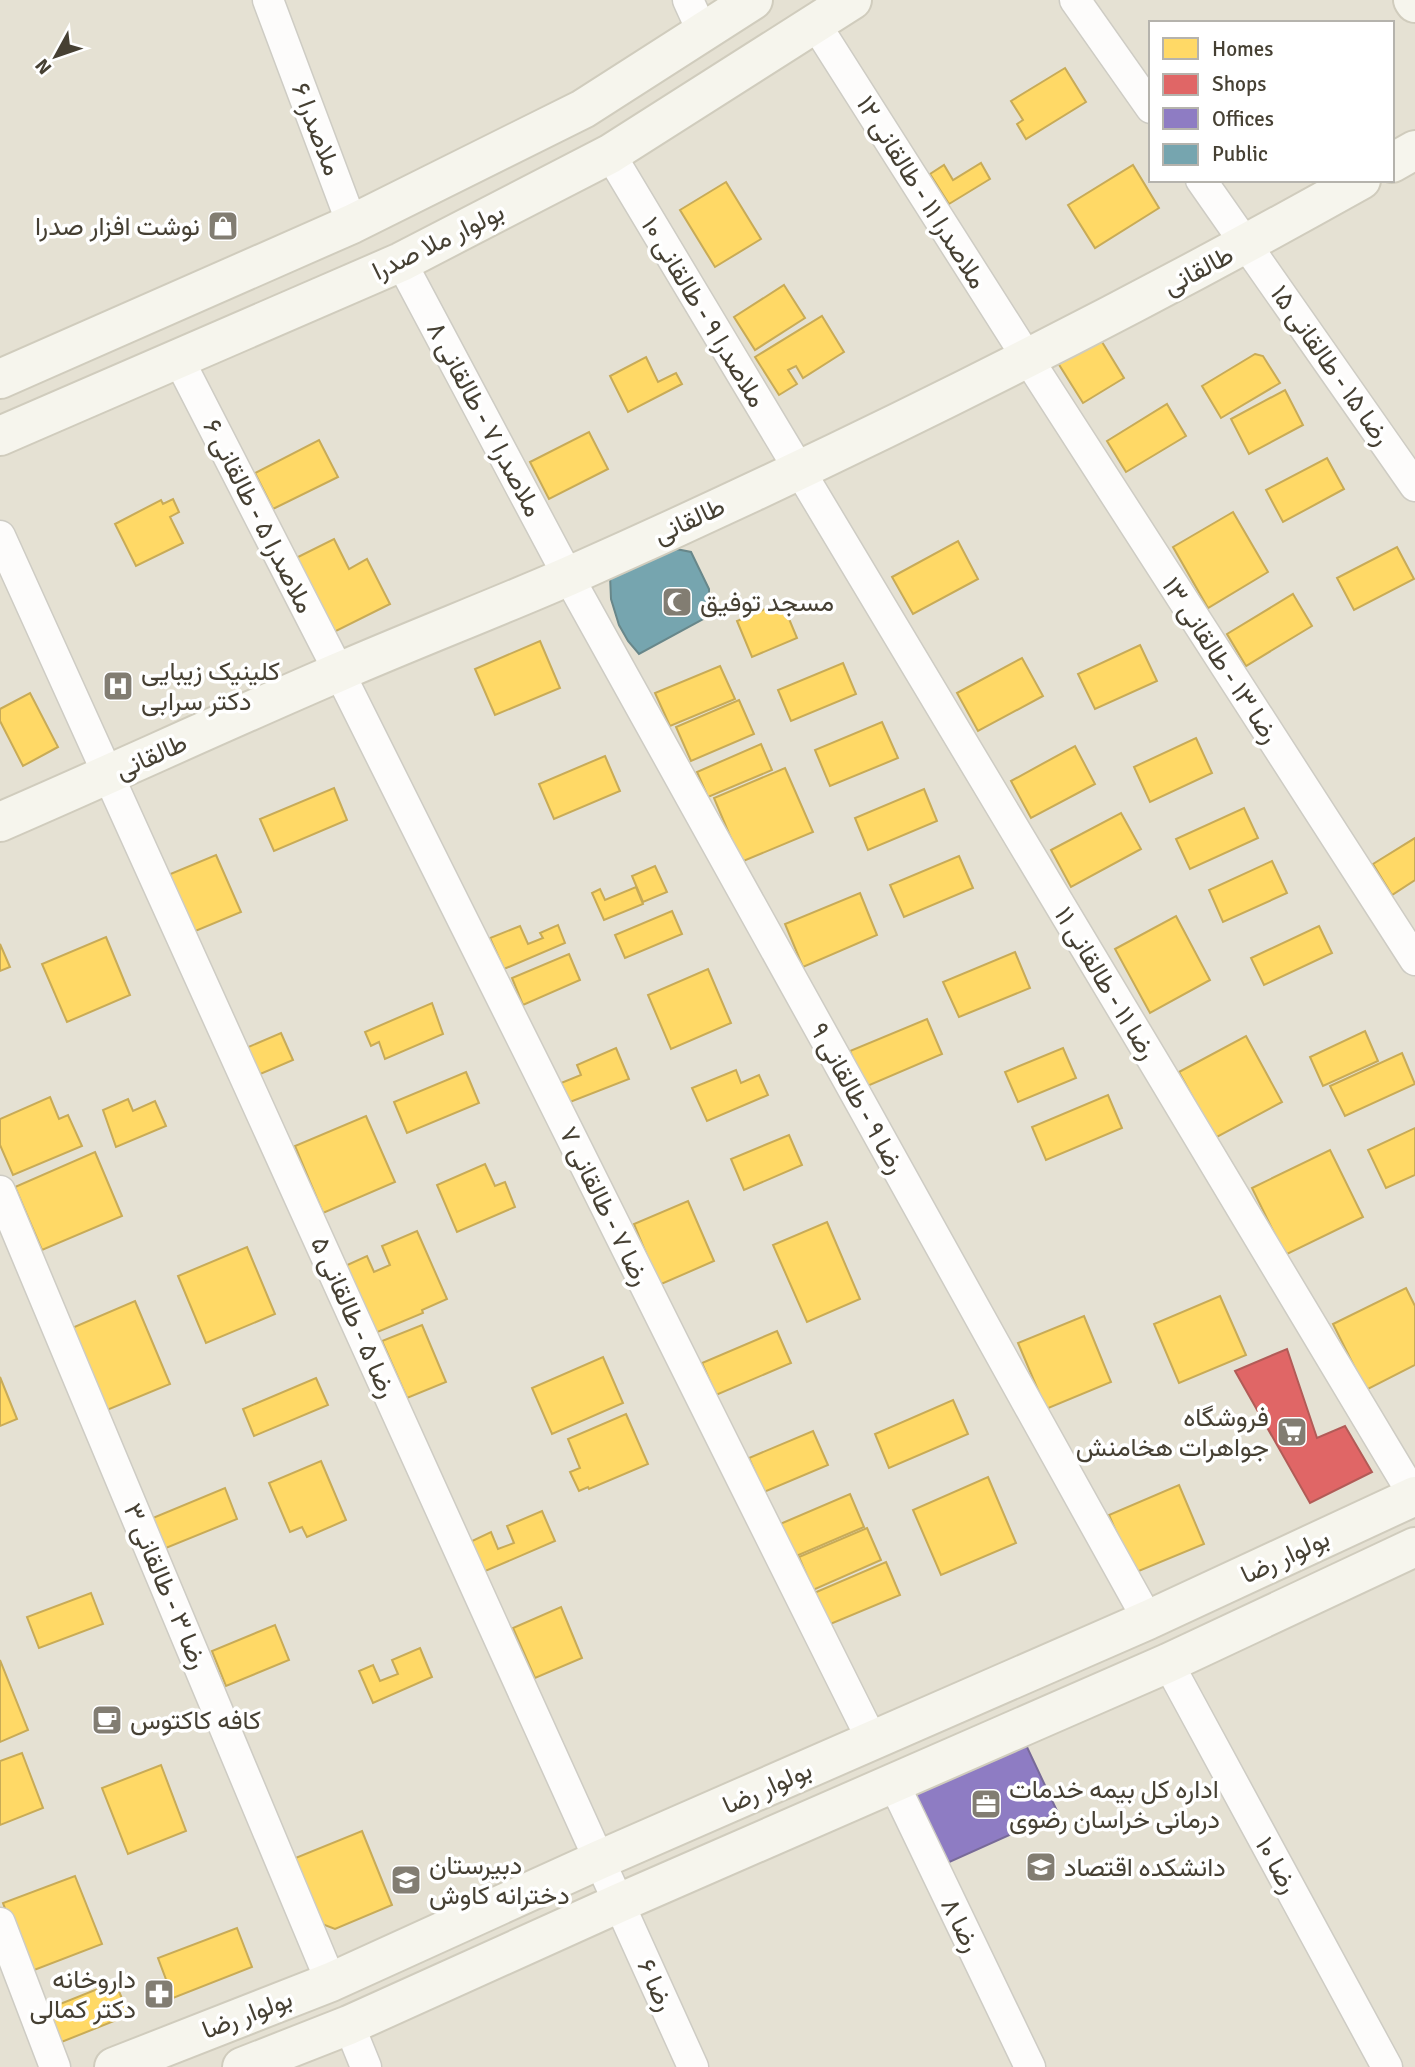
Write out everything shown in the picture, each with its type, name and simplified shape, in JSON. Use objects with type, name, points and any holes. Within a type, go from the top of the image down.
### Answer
[{"type":"street","name":"ملاصدرا ۶","points":[[268,0],[352,224]]},
{"type":"street","name":"بولوار ملا صدرا","points":[[0,379],[352,224],[583,109],[695,17],[753,0]]},
{"type":"street","name":"بولوار ملا صدرا","points":[[0,436],[401,262],[610,154],[852,0]]},
{"type":"street","points":[[1075,0],[1149,105]]},
{"type":"street","name":"ملاصدرا ۱۱ - طالقانی ۱۲","points":[[816,24],[1028,359]]},
{"type":"street","points":[[1394,162],[1415,150]]},
{"type":"street","name":"ملاصدرا ۹ - طالقانی ۱۰","points":[[610,154],[797,469]]},
{"type":"street","name":"رضا ۱۵ - طالقانی ۱۵","points":[[1202,182],[1415,486]]},
{"type":"street","name":"طالقانی","points":[[0,822],[339,672],[568,576],[797,469],[1028,359],[1357,182]]},
{"type":"street","name":"ملاصدرا ۷ - طالقانی ۸","points":[[401,262],[568,576]]},
{"type":"street","name":"رضا ۱۳ - طالقانی ۱۳","points":[[1028,359],[1415,960]]},
{"type":"street","name":"ملاصدرا ۵ - طالقانی ۶","points":[[179,360],[339,672]]},
{"type":"street","name":"رضا ۱۱ - طالقانی ۱۱","points":[[797,469],[1414,1496]]},
{"type":"street","name":"رضا ۵ - طالقانی ۵","points":[[0,536],[619,1903]]},
{"type":"street","name":"رضا ۹ - طالقانی ۹","points":[[568,576],[1148,1620]]},
{"type":"street","name":"رضا ۷ - طالقانی ۷","points":[[339,672],[872,1740]]},
{"type":"street","name":"رضا ۳ - طالقانی ۳","points":[[0,1191],[331,1982]]},
{"type":"street","name":"بولوار رضا","points":[[114,2067],[331,1982],[599,1860],[1148,1620],[1414,1496]]},
{"type":"street","name":"بولوار رضا","points":[[242,2067],[349,2025],[892,1782],[1168,1663],[1415,1547]]},
{"type":"street","points":[[1148,1620],[1168,1663]]},
{"type":"street","name":"رضا ۱۰","points":[[1168,1663],[1387,2067]]},
{"type":"street","name":"رضا ۸","points":[[892,1782],[1030,2067]]},
{"type":"street","name":"رضا ۶","points":[[619,1903],[693,2067]]},
{"type":"street","points":[[0,1923],[55,2067]]},
{"type":"street","points":[[349,2025],[366,2067]]},
{"type":"shaded area","points":[[0,0],[1415,0],[1415,2067],[0,2067]]},
{"type":"building: Homes","points":[[1065,68],[1086,102],[1026,139],[1017,124],[1023,120],[1011,101]]},
{"type":"building: Homes","points":[[981,163],[990,179],[949,204],[930,174],[944,165],[953,180]]},
{"type":"building: Homes","points":[[1133,165],[1159,208],[1095,248],[1068,205]]},
{"type":"building: Homes","points":[[726,182],[761,239],[715,267],[680,210]]},
{"type":"building: Homes","points":[[784,285],[805,318],[755,350],[734,317]]},
{"type":"building: Homes","points":[[822,316],[844,352],[803,378],[796,366],[788,370],[797,384],[779,395],[755,357]]},
{"type":"building: Homes","points":[[1099,337],[1124,378],[1083,403],[1058,363]]},
{"type":"building: Homes","points":[[1255,354],[1263,356],[1280,383],[1221,418],[1202,386]]},
{"type":"building: Homes","points":[[646,357],[658,382],[676,373],[682,384],[628,412],[610,376]]},
{"type":"building: Homes","points":[[1285,390],[1303,425],[1249,454],[1231,419]]},
{"type":"building: Homes","points":[[1167,404],[1186,436],[1126,472],[1107,441]]},
{"type":"building: Homes","points":[[589,432],[608,469],[549,499],[530,462]]},
{"type":"building: Homes","points":[[319,440],[338,477],[273,509],[255,473]]},
{"type":"building: Homes","points":[[1327,458],[1344,489],[1283,522],[1266,490]]},
{"type":"building: Homes","points":[[173,499],[179,512],[170,517],[183,543],[136,566],[115,524],[161,500],[163,504]]},
{"type":"building: Homes","points":[[1233,512],[1268,572],[1208,608],[1173,547]]},
{"type":"building: Homes","points":[[334,539],[349,569],[367,559],[390,604],[332,633],[294,559]]},
{"type":"building: Homes","points":[[958,541],[978,579],[913,614],[892,577]]},
{"type":"building: Homes","points":[[1397,547],[1414,579],[1354,610],[1337,578]]},
{"type":"building: Homes","points":[[1293,594],[1312,626],[1246,666],[1227,634]]},
{"type":"building: Homes","points":[[782,602],[797,638],[752,657],[737,621]]},
{"type":"building: Homes","points":[[540,641],[560,688],[495,715],[475,669]]},
{"type":"building: Homes","points":[[1140,645],[1157,681],[1095,709],[1078,674]]},
{"type":"building: Homes","points":[[1022,658],[1043,696],[978,731],[957,693]]},
{"type":"building: Homes","points":[[843,663],[856,694],[791,721],[778,690]]},
{"type":"building: Homes","points":[[720,666],[735,699],[670,726],[655,693]]},
{"type":"building: Homes","points":[[30,693],[58,747],[23,766],[0,721],[0,709]]},
{"type":"building: Homes","points":[[739,700],[754,734],[691,761],[676,727]]},
{"type":"building: Homes","points":[[882,722],[898,758],[830,786],[815,750]]},
{"type":"building: Homes","points":[[1196,738],[1212,773],[1150,802],[1134,767]]},
{"type":"building: Homes","points":[[761,744],[772,770],[708,797],[697,772]]},
{"type":"building: Homes","points":[[1075,746],[1095,784],[1031,818],[1011,781]]},
{"type":"building: Homes","points":[[605,756],[620,791],[554,819],[539,784]]},
{"type":"building: Homes","points":[[785,768],[813,832],[741,862],[714,798]]},
{"type":"building: Homes","points":[[334,788],[347,820],[274,851],[260,819]]},
{"type":"building: Homes","points":[[924,789],[937,821],[868,850],[855,818]]},
{"type":"building: Homes","points":[[1244,808],[1258,838],[1190,869],[1176,839]]},
{"type":"building: Homes","points":[[1121,813],[1141,849],[1071,887],[1051,850]]},
{"type":"building: Homes","points":[[1415,838],[1415,880],[1392,895],[1373,864]]},
{"type":"building: Homes","points":[[216,855],[241,912],[193,932],[168,875]]},
{"type":"building: Homes","points":[[959,856],[973,888],[904,917],[890,885]]},
{"type":"building: Homes","points":[[1272,861],[1287,893],[1223,922],[1209,890]]},
{"type":"building: Homes","points":[[655,866],[667,892],[643,902],[632,876]]},
{"type":"building: Homes","points":[[636,887],[643,904],[604,920],[592,893],[600,889],[605,900]]},
{"type":"building: Homes","points":[[860,893],[877,935],[803,967],[785,924]]},
{"type":"building: Homes","points":[[672,911],[682,934],[625,958],[615,935]]},
{"type":"building: Homes","points":[[1176,916],[1210,980],[1150,1013],[1115,949]]},
{"type":"building: Homes","points":[[558,925],[565,943],[504,969],[490,938],[520,926],[528,944],[543,938],[540,933]]},
{"type":"building: Homes","points":[[1319,926],[1332,953],[1264,985],[1251,958]]},
{"type":"building: Homes","points":[[106,937],[130,995],[67,1022],[42,964]]},
{"type":"building: Homes","points":[[0,944],[10,967],[0,971]]},
{"type":"building: Homes","points":[[1015,952],[1030,988],[959,1017],[943,982]]},
{"type":"building: Homes","points":[[569,954],[580,980],[523,1005],[512,978]]},
{"type":"building: Homes","points":[[708,969],[731,1023],[671,1049],[648,995]]},
{"type":"building: Homes","points":[[432,1003],[443,1034],[385,1059],[379,1042],[371,1046],[365,1032]]},
{"type":"building: Homes","points":[[927,1019],[942,1054],[865,1087],[850,1051]]},
{"type":"building: Homes","points":[[1365,1031],[1378,1061],[1323,1086],[1310,1057]]},
{"type":"building: Homes","points":[[281,1033],[293,1060],[258,1075],[246,1048]]},
{"type":"building: Homes","points":[[1246,1036],[1282,1102],[1215,1138],[1179,1072]]},
{"type":"building: Homes","points":[[616,1048],[629,1079],[570,1102],[561,1083],[581,1075],[577,1065]]},
{"type":"building: Homes","points":[[1063,1048],[1076,1078],[1018,1102],[1005,1072]]},
{"type":"building: Homes","points":[[1402,1053],[1415,1084],[1345,1116],[1330,1086]]},
{"type":"building: Homes","points":[[736,1070],[741,1083],[759,1075],[768,1095],[707,1121],[692,1088]]},
{"type":"building: Homes","points":[[466,1072],[479,1103],[407,1133],[394,1102]]},
{"type":"building: Homes","points":[[1108,1095],[1122,1128],[1046,1160],[1032,1127]]},
{"type":"building: Homes","points":[[50,1097],[59,1119],[68,1115],[82,1146],[13,1175],[0,1145],[0,1119]]},
{"type":"building: Homes","points":[[128,1099],[133,1111],[155,1101],[166,1126],[116,1147],[103,1110]]},
{"type":"building: Homes","points":[[366,1116],[395,1182],[323,1213],[295,1146]]},
{"type":"building: Homes","points":[[1415,1128],[1415,1175],[1386,1188],[1368,1150]]},
{"type":"building: Homes","points":[[789,1135],[802,1165],[744,1190],[731,1159]]},
{"type":"building: Homes","points":[[1330,1150],[1363,1217],[1285,1255],[1252,1188]]},
{"type":"building: Homes","points":[[95,1152],[122,1216],[42,1250],[15,1187]]},
{"type":"building: Homes","points":[[485,1164],[495,1186],[505,1182],[515,1207],[457,1232],[437,1185]]},
{"type":"building: Homes","points":[[688,1201],[714,1261],[659,1285],[634,1224]]},
{"type":"building: Homes","points":[[827,1222],[860,1299],[807,1322],[773,1245]]},
{"type":"building: Homes","points":[[417,1231],[447,1299],[422,1310],[423,1313],[375,1333],[345,1266],[367,1256],[374,1272],[390,1265],[382,1246]]},
{"type":"building: Homes","points":[[247,1247],[275,1314],[206,1343],[178,1276]]},
{"type":"building: Homes","points":[[1406,1288],[1415,1306],[1415,1365],[1366,1390],[1333,1324]]},
{"type":"building: Homes","points":[[1220,1296],[1246,1355],[1179,1383],[1154,1324]]},
{"type":"building: Homes","points":[[135,1301],[170,1384],[107,1410],[72,1328]]},
{"type":"building: Homes","points":[[1084,1316],[1111,1382],[1046,1409],[1018,1343]]},
{"type":"building: Homes","points":[[422,1325],[446,1382],[407,1398],[382,1341]]},
{"type":"building: Homes","points":[[777,1331],[791,1363],[716,1395],[702,1363]]},
{"type":"building: Homes","points":[[603,1357],[623,1403],[552,1434],[532,1388]]},
{"type":"building: Homes","points":[[0,1377],[17,1419],[0,1426]]},
{"type":"building: Homes","points":[[316,1378],[328,1405],[254,1436],[243,1409]]},
{"type":"building: Homes","points":[[953,1400],[968,1434],[889,1468],[875,1434]]},
{"type":"building: Homes","points":[[626,1414],[648,1464],[579,1491],[570,1472],[580,1468],[568,1439]]},
{"type":"building: Homes","points":[[813,1431],[828,1465],[764,1492],[749,1458]]},
{"type":"building: Homes","points":[[321,1461],[346,1520],[307,1537],[302,1527],[290,1532],[269,1483]]},
{"type":"building: Homes","points":[[988,1477],[1016,1543],[941,1575],[913,1510]]},
{"type":"building: Homes","points":[[1179,1485],[1204,1544],[1134,1573],[1109,1515]]},
{"type":"building: Homes","points":[[225,1488],[237,1519],[161,1550],[148,1520]]},
{"type":"building: Homes","points":[[850,1494],[864,1527],[794,1557],[780,1524]]},
{"type":"building: Homes","points":[[542,1511],[555,1541],[483,1572],[470,1542],[491,1532],[498,1549],[514,1543],[507,1526]]},
{"type":"building: Homes","points":[[867,1528],[881,1560],[813,1590],[799,1557]]},
{"type":"building: Homes","points":[[886,1562],[900,1595],[828,1625],[814,1593]]},
{"type":"building: Homes","points":[[91,1593],[103,1624],[39,1648],[27,1617]]},
{"type":"building: Homes","points":[[561,1607],[582,1658],[535,1678],[513,1628]]},
{"type":"building: Homes","points":[[275,1625],[289,1660],[226,1686],[212,1651]]},
{"type":"building: Homes","points":[[420,1648],[432,1677],[373,1703],[359,1671],[373,1665],[380,1681],[398,1674],[392,1660]]},
{"type":"building: Homes","points":[[0,1660],[28,1730],[0,1742]]},
{"type":"building: Homes","points":[[22,1753],[43,1808],[0,1825],[0,1761]]},
{"type":"building: Homes","points":[[161,1765],[186,1831],[128,1854],[102,1788]]},
{"type":"building: Homes","points":[[362,1831],[392,1905],[335,1929],[322,1924],[293,1859]]},
{"type":"building: Homes","points":[[75,1876],[102,1944],[29,1972],[3,1903]]},
{"type":"building: Homes","points":[[237,1928],[252,1967],[173,1998],[158,1958]]},
{"type":"building: Homes","points":[[115,1982],[129,2015],[59,2043],[45,2010]]},
{"type":"building: Shops","name":"فروشگاه جواهرات هخامنش","points":[[1287,1349],[1317,1438],[1345,1426],[1372,1472],[1310,1503],[1235,1371]]},
{"type":"building: Offices","name":"اداره کل بیمه خدمات درمانی خراسان رضوی","points":[[1026,1745],[1058,1813],[945,1864],[914,1795]]},
{"type":"building: Public","points":[[666,547],[691,552],[709,589],[709,616],[639,654],[619,625],[611,599],[610,575]]},
{"type":"place","name":"نوشت افزار صدرا","points":[[223,226]]},
{"type":"place","name":"مسجد توفیق","points":[[677,602]]},
{"type":"place","name":"کلینیک زیبایی دکتر سرابی","points":[[118,686]]},
{"type":"place","name":"فروشگاه جواهرات هخامنش","points":[[1292,1432]]},
{"type":"place","name":"کافه کاکتوس","points":[[107,1720]]},
{"type":"place","name":"اداره کل بیمه خدمات درمانی خراسان رضوی","points":[[986,1804]]},
{"type":"place","name":"دانشکده اقتصاد","points":[[1041,1867]]},
{"type":"place","name":"دبیرستان دخترانه کاوش","points":[[406,1880]]},
{"type":"place","name":"داروخانه دکتر کمالی","points":[[159,1994]]}]
